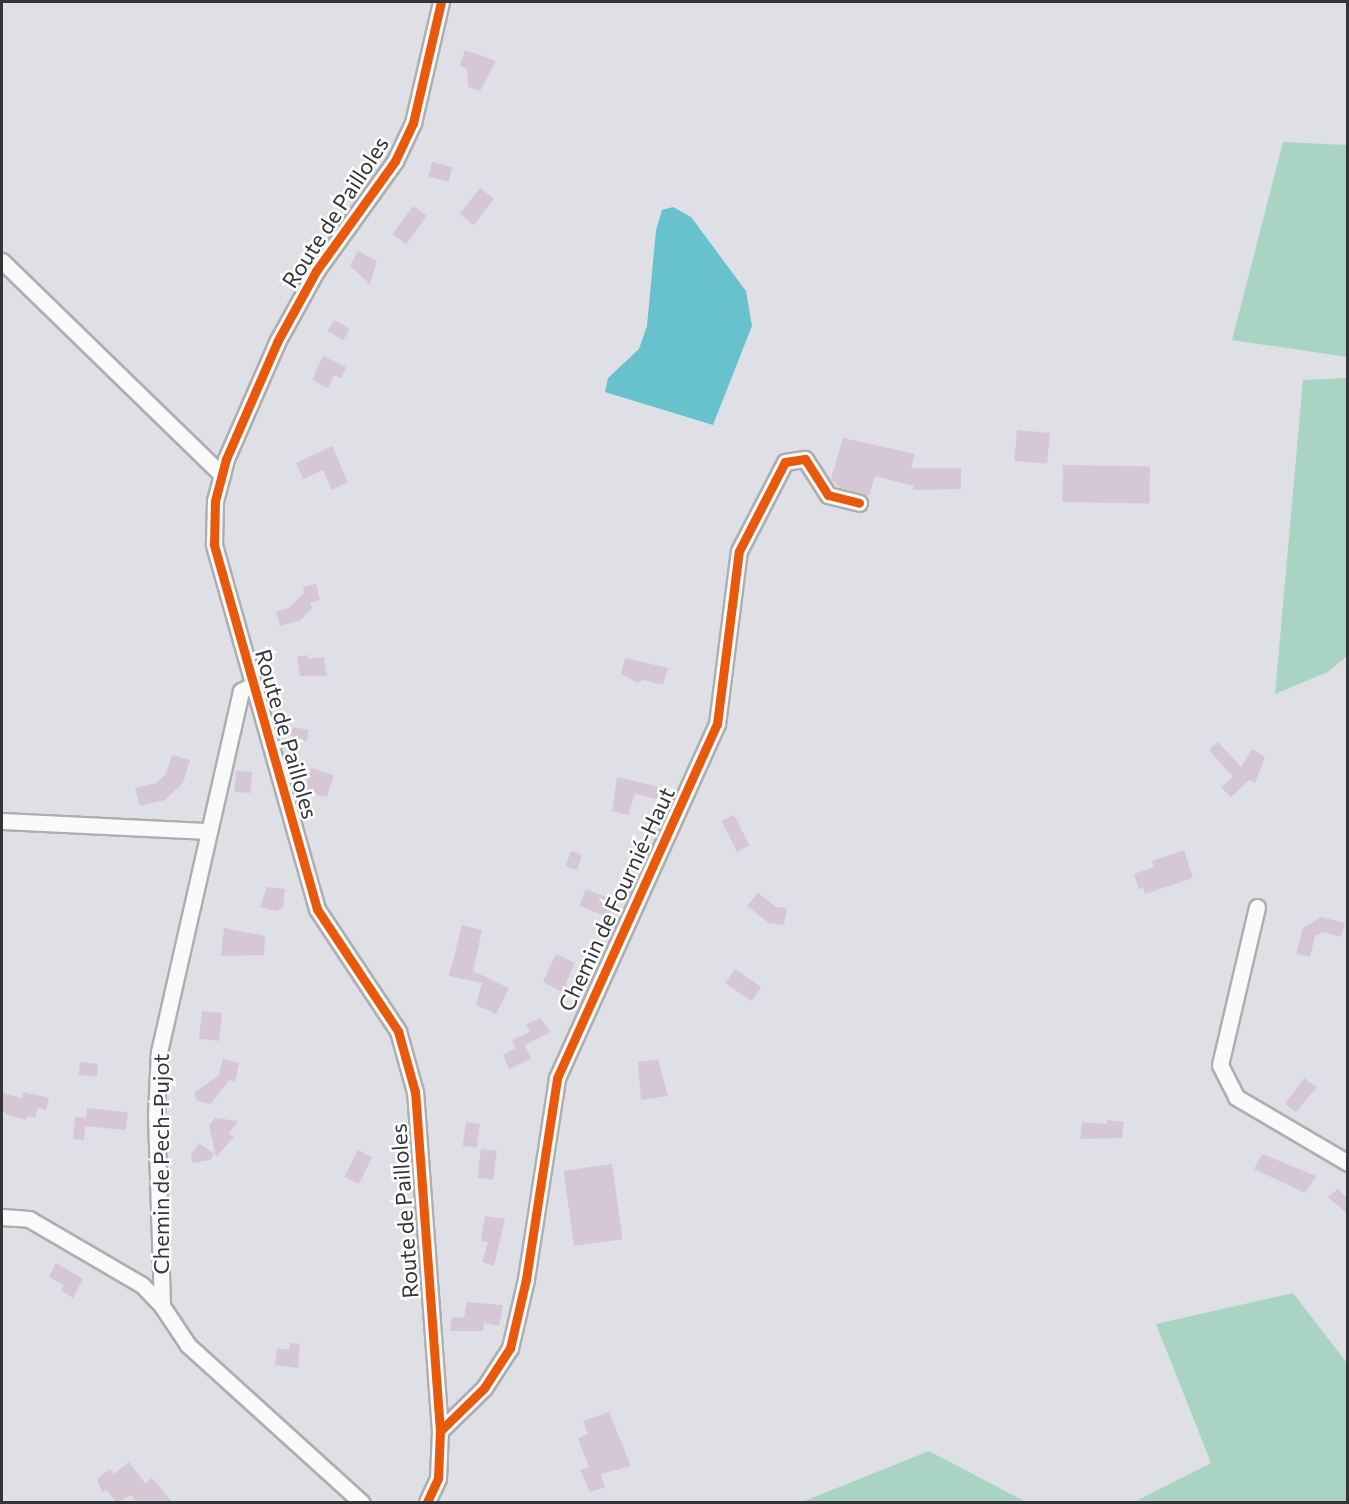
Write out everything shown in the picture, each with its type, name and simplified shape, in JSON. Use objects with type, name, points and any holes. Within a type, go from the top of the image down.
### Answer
[{"type":"street","name":"Route de Pailloles","points":[[427,1503],[438,1478],[440,1431],[415,1092],[398,1031],[317,909],[214,544],[215,501],[222,475],[277,342],[316,271],[395,161],[413,123],[441,2]]},
{"type":"street","points":[[2,261],[222,475]]},
{"type":"street","name":"Chemin de Fournié-Haut","points":[[440,1431],[484,1388],[510,1348],[526,1279],[557,1078],[717,724],[739,551],[785,462],[805,459],[828,495],[859,503]]},
{"type":"street","name":"Chemin de Pech-Pujot","points":[[252,685],[241,691],[207,831],[159,1051],[156,1114],[162,1306],[188,1345],[361,1503]]},
{"type":"street","points":[[2,821],[207,831]]},
{"type":"street","points":[[1257,907],[1220,1065],[1236,1097],[1347,1163]]},
{"type":"street","points":[[2,1217],[29,1220],[142,1285],[162,1306]]},
{"type":"green space","points":[[1283,142],[1347,145],[1347,357],[1232,340]]},
{"type":"green space","points":[[1347,378],[1347,656],[1328,672],[1275,694],[1303,380]]},
{"type":"green space","points":[[1293,1293],[1347,1363],[1347,1502],[1134,1502],[1211,1463],[1156,1324]]},
{"type":"green space","points":[[929,1451],[1026,1502],[802,1502]]},
{"type":"water","points":[[673,207],[691,217],[746,291],[752,326],[713,425],[605,392],[608,378],[639,349],[647,326],[656,230],[662,210]]},
{"type":"building","points":[[465,50],[496,61],[480,91],[468,87],[467,69],[460,66]]},
{"type":"building","points":[[432,162],[452,167],[449,182],[428,177]]},
{"type":"building","points":[[480,188],[494,199],[474,225],[460,214]]},
{"type":"building","points":[[413,206],[427,216],[406,244],[392,234]]},
{"type":"building","points":[[358,251],[377,261],[370,284],[350,266]]},
{"type":"building","points":[[334,320],[350,329],[343,340],[328,331]]},
{"type":"building","points":[[323,356],[346,367],[341,378],[334,375],[328,388],[312,380]]},
{"type":"building","points":[[1017,430],[1050,433],[1047,464],[1014,461]]},
{"type":"building","points":[[843,438],[915,454],[911,468],[961,468],[961,489],[913,490],[914,486],[875,476],[869,496],[839,487],[831,479]]},
{"type":"building","points":[[332,446],[348,482],[332,490],[323,470],[303,479],[296,463]]},
{"type":"building","points":[[1063,465],[1150,467],[1149,504],[1062,502]]},
{"type":"building","points":[[316,584],[320,600],[310,603],[312,608],[301,620],[280,626],[276,612],[289,608],[304,593],[303,587]]},
{"type":"building","points":[[308,655],[308,659],[324,657],[327,676],[300,676],[297,657]]},
{"type":"building","points":[[625,658],[668,668],[663,685],[643,680],[638,683],[621,674]]},
{"type":"building","points":[[293,727],[309,730],[306,742],[291,739]]},
{"type":"building","points":[[1218,742],[1241,767],[1252,749],[1265,757],[1255,783],[1249,780],[1231,797],[1221,787],[1233,777],[1209,750]]},
{"type":"building","points":[[172,755],[190,760],[183,783],[165,800],[140,806],[135,788],[156,783],[166,774]]},
{"type":"building","points":[[311,768],[334,775],[327,797],[304,793]]},
{"type":"building","points":[[236,771],[252,772],[250,793],[235,792]]},
{"type":"building","points":[[617,777],[659,787],[657,799],[635,794],[628,815],[612,811]]},
{"type":"building","points":[[734,815],[749,845],[737,852],[722,821]]},
{"type":"building","points":[[1184,850],[1193,878],[1145,894],[1143,888],[1139,889],[1134,874],[1154,867],[1152,861]]},
{"type":"building","points":[[571,851],[582,855],[577,870],[566,866]]},
{"type":"building","points":[[267,887],[285,889],[283,908],[277,911],[260,907]]},
{"type":"building","points":[[586,889],[615,901],[608,917],[579,906]]},
{"type":"building","points":[[758,893],[776,907],[787,908],[784,925],[769,923],[747,906]]},
{"type":"building","points":[[1321,917],[1345,923],[1341,937],[1323,932],[1315,936],[1310,957],[1296,954],[1303,928]]},
{"type":"building","points":[[462,925],[482,930],[473,971],[509,988],[496,1014],[476,1005],[482,983],[449,976]]},
{"type":"building","points":[[224,928],[265,936],[264,955],[221,956]]},
{"type":"building","points":[[556,954],[575,963],[566,983],[570,996],[543,982]]},
{"type":"building","points":[[735,969],[761,987],[751,1001],[725,983]]},
{"type":"building","points":[[202,1011],[222,1013],[219,1041],[199,1039]]},
{"type":"building","points":[[540,1018],[551,1032],[525,1045],[531,1059],[509,1069],[503,1055],[516,1048],[512,1040],[530,1032],[526,1025]]},
{"type":"building","points":[[223,1059],[239,1063],[235,1082],[229,1080],[211,1104],[197,1101],[194,1093],[219,1075]]},
{"type":"building","points":[[658,1059],[668,1096],[641,1100],[638,1062]]},
{"type":"building","points":[[80,1062],[98,1064],[97,1077],[79,1075]]},
{"type":"building","points":[[1304,1078],[1317,1087],[1296,1112],[1285,1104]]},
{"type":"building","points":[[23,1092],[49,1098],[46,1110],[38,1108],[35,1118],[27,1116],[26,1120],[7,1115],[2,1110],[2,1093],[22,1098]]},
{"type":"building","points":[[87,1108],[128,1112],[126,1130],[85,1126]]},
{"type":"building","points":[[75,1117],[86,1118],[84,1140],[73,1139]]},
{"type":"building","points":[[215,1118],[238,1121],[229,1134],[234,1137],[216,1157],[209,1125]]},
{"type":"building","points":[[1107,1120],[1124,1122],[1122,1138],[1080,1139],[1082,1122],[1107,1124]]},
{"type":"building","points":[[466,1122],[480,1124],[477,1148],[463,1146]]},
{"type":"building","points":[[199,1143],[214,1154],[210,1160],[192,1163],[191,1155]]},
{"type":"building","points":[[481,1149],[497,1151],[493,1180],[477,1178]]},
{"type":"building","points":[[358,1150],[372,1157],[359,1184],[344,1177]]},
{"type":"building","points":[[1262,1154],[1316,1176],[1305,1193],[1254,1169]]},
{"type":"building","points":[[612,1164],[623,1239],[574,1246],[563,1171]]},
{"type":"building","points":[[1338,1189],[1347,1198],[1347,1214],[1328,1197]]},
{"type":"building","points":[[485,1216],[505,1219],[494,1266],[482,1262],[488,1242],[481,1241]]},
{"type":"building","points":[[56,1263],[83,1279],[73,1298],[61,1291],[64,1285],[49,1277]]},
{"type":"building","points":[[467,1302],[503,1305],[499,1326],[484,1323],[483,1331],[450,1331],[452,1317],[464,1318]]},
{"type":"building","points":[[290,1343],[300,1344],[298,1368],[275,1365],[277,1348],[289,1350]]},
{"type":"building","points":[[609,1412],[631,1466],[601,1474],[605,1487],[590,1492],[580,1470],[589,1467],[578,1438],[588,1434],[583,1421]]},
{"type":"building","points":[[129,1462],[145,1483],[152,1478],[173,1503],[137,1503],[131,1495],[117,1503],[106,1490],[102,1492],[97,1479],[110,1469],[114,1474]]},
{"type":"cycle path","points":[[427,1502],[438,1478],[440,1431],[415,1092],[398,1031],[317,909],[214,544],[215,501],[226,459],[277,342],[316,271],[395,161],[413,123],[441,2]]},
{"type":"cycle path","points":[[440,1431],[484,1388],[510,1348],[526,1279],[557,1078],[717,724],[739,551],[785,462],[805,459],[828,495],[859,503]]}]
